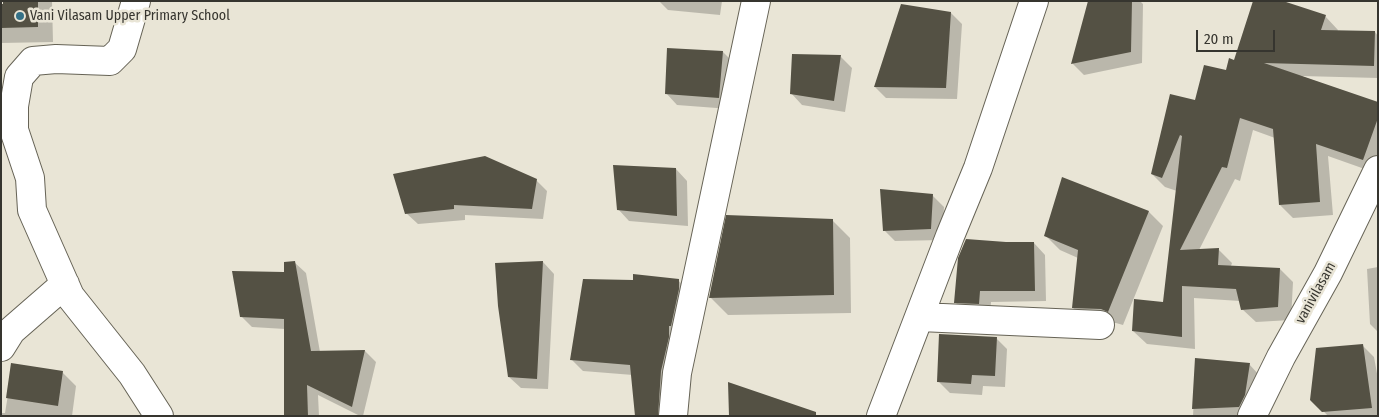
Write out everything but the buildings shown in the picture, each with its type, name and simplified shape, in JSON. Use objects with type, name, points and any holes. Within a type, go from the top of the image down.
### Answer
[{"type":"street","points":[[136,1],[122,49],[110,61],[56,59],[33,61],[18,77],[14,106],[7,118],[14,130],[30,178],[32,210],[70,296],[132,374],[158,416]]},
{"type":"street","points":[[673,416],[677,373],[756,1]]},
{"type":"street","points":[[881,416],[978,168],[1034,1]]},
{"type":"street","name":"vanivilasam","points":[[1252,416],[1281,357],[1328,273],[1378,170]]},
{"type":"street","points":[[1,347],[10,331],[65,284]]},
{"type":"street","points":[[920,317],[1100,325]]},
{"type":"place","name":"Vani Vilasam Upper Primary School","points":[[20,16]]}]
